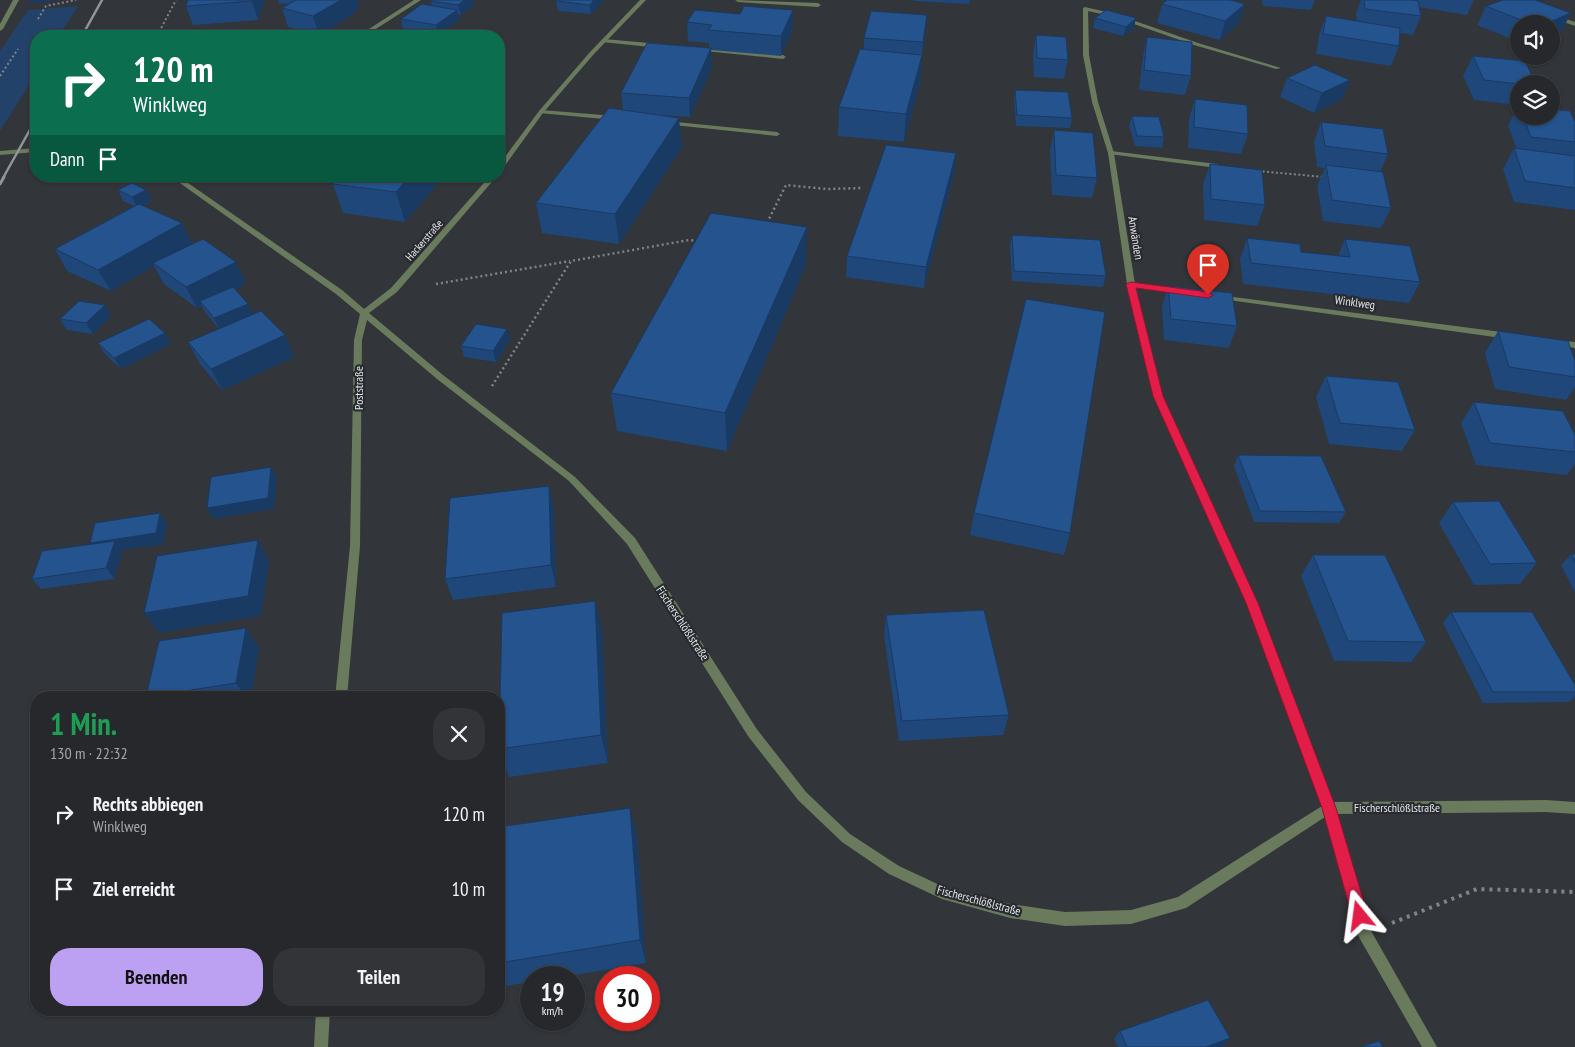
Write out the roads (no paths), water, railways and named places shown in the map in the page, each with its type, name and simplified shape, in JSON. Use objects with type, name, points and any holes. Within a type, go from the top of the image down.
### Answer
[{"type":"street","points":[[0,28],[16,0]]},
{"type":"street","points":[[407,0],[417,1]]},
{"type":"street","points":[[505,162],[541,112],[643,0]]},
{"type":"street","points":[[738,0],[818,6]]},
{"type":"street","points":[[371,30],[417,1]]},
{"type":"street","name":"Anwänden","points":[[1278,68],[1196,44],[1112,14],[1085,9],[1086,55],[1095,102],[1110,153],[1131,284],[1158,396],[1252,603],[1329,808],[1365,934],[1430,1047]]},
{"type":"street","points":[[1560,19],[1575,24]]},
{"type":"street","points":[[604,41],[670,47]]},
{"type":"street","points":[[689,48],[784,57]]},
{"type":"street","points":[[541,112],[620,119]]},
{"type":"street","points":[[659,123],[777,134]]},
{"type":"street","points":[[0,153],[30,150]]},
{"type":"street","points":[[1110,153],[1217,166]]},
{"type":"street","points":[[182,182],[339,292],[364,312]]},
{"type":"street","name":"Hackerstraße","points":[[364,312],[394,290],[489,182]]},
{"type":"street","points":[[1131,284],[1190,293]]},
{"type":"street","name":"Winklweg","points":[[1210,295],[1516,337]]},
{"type":"street","name":"Fischerschlößlstraße","points":[[364,312],[473,402],[572,479],[631,541],[752,732],[802,796],[846,838],[894,870],[942,893],[1010,911],[1065,919],[1130,917],[1181,903],[1329,808],[1546,806],[1575,808]]},
{"type":"street","name":"Poststraße","points":[[342,691],[355,546],[358,340],[364,312]]},
{"type":"street","points":[[1545,341],[1575,345]]},
{"type":"street","points":[[321,1047],[323,1016]]},
{"type":"railway","points":[[85,30],[102,0]]},
{"type":"railway","points":[[3,178],[30,130]]},
{"type":"railway","points":[[0,184],[4,177]]}]
